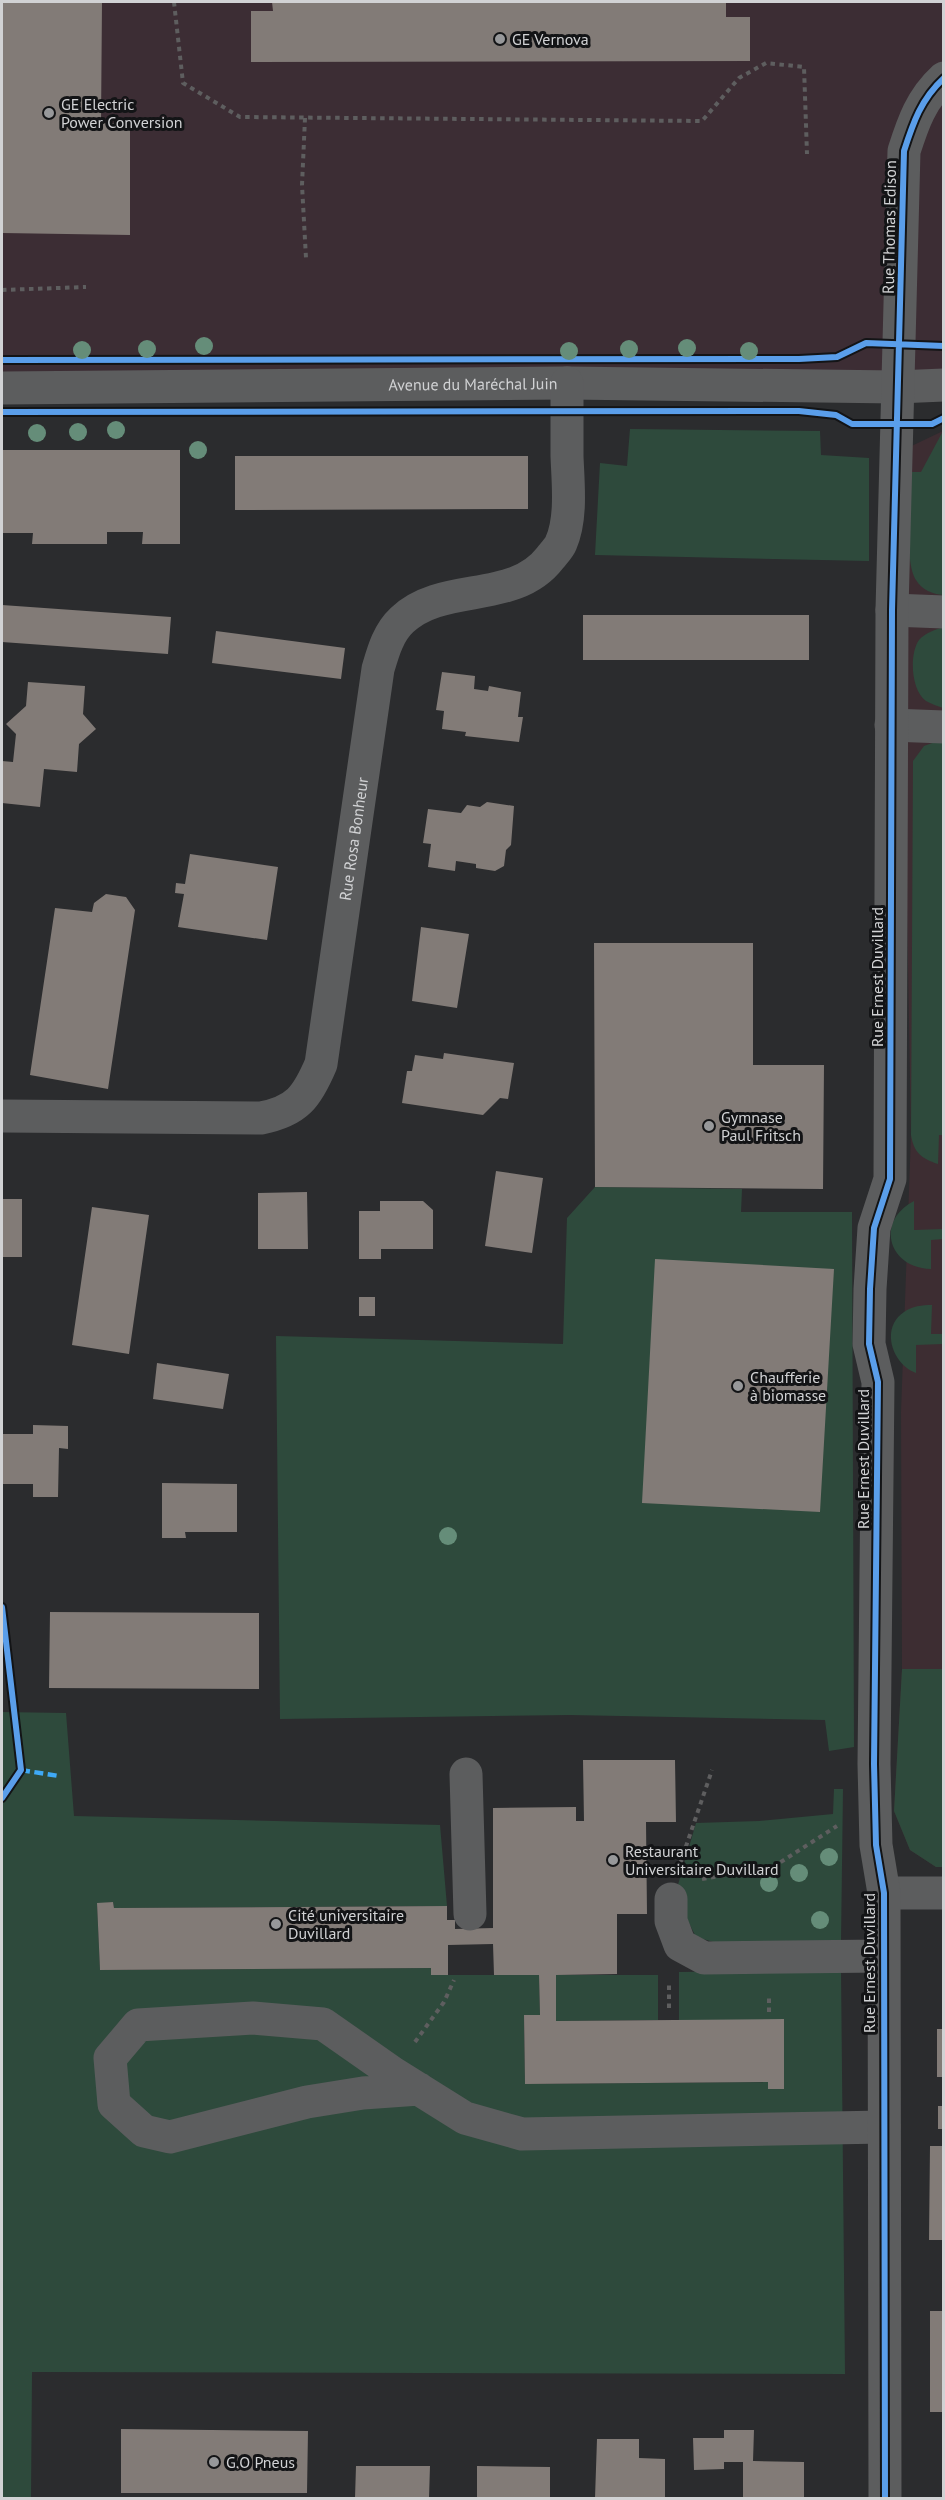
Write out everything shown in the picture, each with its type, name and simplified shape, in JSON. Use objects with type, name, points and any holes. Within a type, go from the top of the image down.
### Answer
[{"type":"street","name":"Rue Thomas Edison","points":[[897,387],[904,152],[916,115],[932,89],[944,78]]},
{"type":"street","name":"Avenue du Maréchal Juin","points":[[2,388],[567,383],[897,387],[944,385]]},
{"type":"street","name":"Rue Rosa Bonheur","points":[[2,1116],[261,1118],[280,1114],[293,1107],[305,1096],[321,1064],[378,669],[387,640],[401,620],[438,600],[502,588],[523,581],[542,568],[561,544],[566,520],[568,491],[567,383]]},
{"type":"street","name":"Rue Ernest Duvillard","points":[[885,2499],[884,1893],[876,1845],[875,1788],[878,1382],[869,1344],[874,1228],[890,1179],[892,610],[897,387]]},
{"type":"street","points":[[892,610],[944,612]]},
{"type":"street","points":[[891,725],[944,727]]},
{"type":"street","points":[[466,1774],[470,1914]]},
{"type":"street","points":[[682,1889],[671,1921],[680,1945],[704,1958],[883,1956]]},
{"type":"street","points":[[884,1893],[944,1893]]},
{"type":"street","points":[[406,2081],[363,2092],[307,2102],[170,2137],[144,2131],[114,2104],[110,2058],[138,2025],[253,2018],[323,2024],[465,2118],[522,2134],[884,2127]]},
{"type":"path","points":[[174,2],[183,83],[240,117],[702,121],[739,78],[766,63],[804,67],[807,154]]},
{"type":"path","points":[[305,118],[302,185],[306,258]]},
{"type":"path","points":[[2,290],[86,287]]},
{"type":"path","points":[[680,1864],[712,1770]]},
{"type":"path","points":[[682,1889],[773,1867],[837,1826],[875,1788]]},
{"type":"path","points":[[406,2081],[454,1980]]},
{"type":"shaded area","points":[[2,2],[943,2],[943,373],[2,379]]},
{"type":"shaded area","points":[[943,431],[943,1867],[936,1867],[910,1850],[894,1811],[902,1669],[901,1412],[911,1135],[899,452]]},
{"type":"green space","points":[[630,429],[820,431],[821,455],[869,458],[869,561],[595,555],[600,463],[627,466]]},
{"type":"green space","points":[[943,431],[943,595],[928,591],[916,580],[910,559],[908,528],[910,472],[921,472]]},
{"type":"green space","points":[[943,627],[943,708],[926,701],[921,696],[915,681],[913,663],[919,640]]},
{"type":"green space","points":[[943,739],[944,1135],[939,1135],[938,1164],[919,1154],[911,1135],[913,761],[924,746]]},
{"type":"green space","points":[[595,1187],[742,1189],[741,1212],[852,1212],[854,1747],[829,1751],[825,1720],[570,1715],[280,1719],[276,1336],[563,1344],[567,1218]]},
{"type":"green space","points":[[914,1201],[914,1230],[943,1229],[943,1239],[931,1240],[931,1269],[916,1267],[905,1261],[896,1252],[892,1242],[891,1231],[894,1220]]},
{"type":"green space","points":[[932,1305],[931,1334],[943,1334],[943,1344],[916,1345],[916,1373],[901,1362],[895,1354],[891,1336],[892,1327],[907,1310],[917,1306]]},
{"type":"green space","points":[[902,1669],[943,1669],[943,1867],[936,1867],[910,1850],[894,1811]]},
{"type":"green space","points":[[2,1712],[66,1713],[74,1816],[440,1825],[447,1906],[114,1908],[113,1902],[97,1904],[100,1970],[431,1968],[431,1975],[539,1975],[540,2015],[524,2015],[525,2084],[768,2082],[768,2089],[783,2089],[679,2020],[679,1972],[841,1970],[845,2374],[32,2372],[31,2498],[2,2498]]},
{"type":"green space","points":[[834,1789],[843,1789],[841,1941],[717,1943],[696,1937],[686,1917],[677,1888],[696,1823],[759,1821],[833,1814]]},
{"type":"green space","points":[[556,1975],[658,1975],[658,2020],[556,2021]]},
{"type":"building","points":[[2,2],[102,2],[101,123],[130,123],[130,235],[2,233]]},
{"type":"building","name":"GE Vernova","points":[[272,2],[726,2],[726,17],[750,17],[750,61],[251,62],[251,11],[273,11]]},
{"type":"building","points":[[2,450],[180,450],[180,544],[142,544],[143,532],[107,532],[107,544],[32,544],[33,533],[2,533]]},
{"type":"building","points":[[235,456],[528,456],[528,509],[235,510]]},
{"type":"building","points":[[2,605],[171,617],[168,654],[2,642]]},
{"type":"building","points":[[583,615],[809,615],[809,660],[583,660]]},
{"type":"building","points":[[216,631],[345,648],[341,679],[212,663]]},
{"type":"building","points":[[442,672],[475,676],[474,689],[488,691],[489,686],[521,692],[518,717],[523,717],[519,742],[465,736],[466,732],[442,729],[444,711],[436,710]]},
{"type":"building","points":[[28,682],[85,686],[83,714],[96,729],[79,744],[77,772],[44,769],[40,807],[2,803],[2,761],[13,762],[16,734],[6,724],[26,706]]},
{"type":"building","points":[[487,802],[514,806],[511,845],[506,850],[504,866],[495,871],[476,868],[476,864],[456,861],[455,871],[428,867],[431,844],[423,843],[428,809],[461,813],[467,805],[480,807]]},
{"type":"building","points":[[190,854],[278,867],[267,940],[178,927],[184,894],[175,893],[176,883],[185,884]]},
{"type":"building","points":[[106,894],[126,897],[135,910],[108,1089],[30,1075],[55,908],[92,912],[94,903]]},
{"type":"building","points":[[421,927],[469,934],[457,1008],[412,1001]]},
{"type":"building","name":"Gymnase Paul Fritsch","points":[[594,943],[753,943],[753,1065],[824,1065],[823,1189],[595,1187]]},
{"type":"building","points":[[444,1053],[514,1063],[508,1099],[500,1098],[483,1115],[402,1103],[407,1071],[412,1071],[415,1055],[443,1059]]},
{"type":"building","points":[[496,1171],[543,1178],[532,1253],[485,1246]]},
{"type":"building","points":[[307,1192],[308,1249],[258,1249],[258,1193]]},
{"type":"building","points":[[2,1199],[22,1199],[22,1257],[2,1257]]},
{"type":"building","points":[[380,1201],[423,1201],[433,1210],[433,1249],[381,1249],[381,1259],[359,1259],[359,1211],[380,1211]]},
{"type":"building","points":[[92,1207],[149,1215],[129,1354],[72,1345]]},
{"type":"building","name":"Chaufferie à biomasse","points":[[655,1259],[834,1269],[820,1512],[642,1503]]},
{"type":"building","points":[[359,1297],[375,1297],[375,1316],[359,1316]]},
{"type":"building","points":[[157,1363],[229,1374],[223,1409],[153,1399]]},
{"type":"building","points":[[33,1425],[68,1426],[68,1449],[59,1448],[58,1497],[33,1497],[33,1484],[2,1484],[2,1434],[33,1434]]},
{"type":"building","points":[[162,1483],[237,1484],[237,1532],[185,1532],[186,1538],[162,1538]]},
{"type":"building","points":[[50,1612],[259,1613],[259,1689],[49,1688]]},
{"type":"building","name":"Cité universitaire Duvillard","points":[[583,1760],[675,1760],[676,1822],[646,1822],[647,1914],[617,1914],[617,1974],[556,1975],[556,2021],[784,2019],[784,2089],[768,2089],[768,2082],[525,2084],[524,2015],[540,2015],[539,1975],[494,1975],[493,1944],[448,1945],[448,1975],[431,1975],[431,1968],[100,1970],[97,1903],[113,1902],[114,1908],[447,1906],[447,1920],[455,1920],[455,1929],[493,1928],[493,1808],[576,1807],[576,1821],[584,1821]]},
{"type":"building","points":[[937,2029],[944,2029],[944,2077],[937,2077]]},
{"type":"building","points":[[938,2106],[944,2106],[944,2129],[938,2129]]},
{"type":"building","points":[[930,2146],[944,2146],[944,2240],[929,2240]]},
{"type":"building","points":[[930,2311],[944,2311],[944,2412],[930,2412]]},
{"type":"building","name":"G.O Pneus","points":[[121,2429],[308,2431],[307,2493],[121,2493]]},
{"type":"building","points":[[724,2430],[754,2430],[753,2461],[804,2462],[804,2498],[743,2498],[743,2462],[724,2462],[724,2469],[694,2470],[693,2438],[724,2438]]},
{"type":"building","points":[[597,2439],[639,2439],[639,2458],[665,2459],[665,2498],[595,2498]]},
{"type":"building","points":[[356,2466],[430,2466],[429,2498],[355,2498]]},
{"type":"building","points":[[477,2466],[550,2467],[550,2498],[477,2498]]},
{"type":"marked path","points":[[21,1770],[59,1776]]},
{"type":"cycle path","points":[[885,2498],[884,1893],[876,1845],[874,1764],[878,1382],[869,1344],[870,1289],[874,1228],[890,1179],[892,610],[904,151],[924,103],[944,78]]},
{"type":"cycle path","points":[[2,360],[799,359],[837,357],[866,343],[944,346]]},
{"type":"cycle path","points":[[2,412],[799,411],[836,415],[852,424],[932,424],[944,418]]},
{"type":"cycle path","points":[[2,1607],[21,1770],[2,1798]]},
{"type":"place","name":"GE Vernova","points":[[500,39]]},
{"type":"place","name":"GE Electric Power Conversion","points":[[49,113]]},
{"type":"place","name":"Gymnase Paul Fritsch","points":[[709,1126]]},
{"type":"place","name":"Chaufferie à biomasse","points":[[738,1386]]},
{"type":"place","name":"Restaurant Universitaire Duvillard","points":[[613,1860]]},
{"type":"place","name":"Cité universitaire Duvillard","points":[[276,1924]]},
{"type":"place","name":"G.O Pneus","points":[[214,2462]]}]
